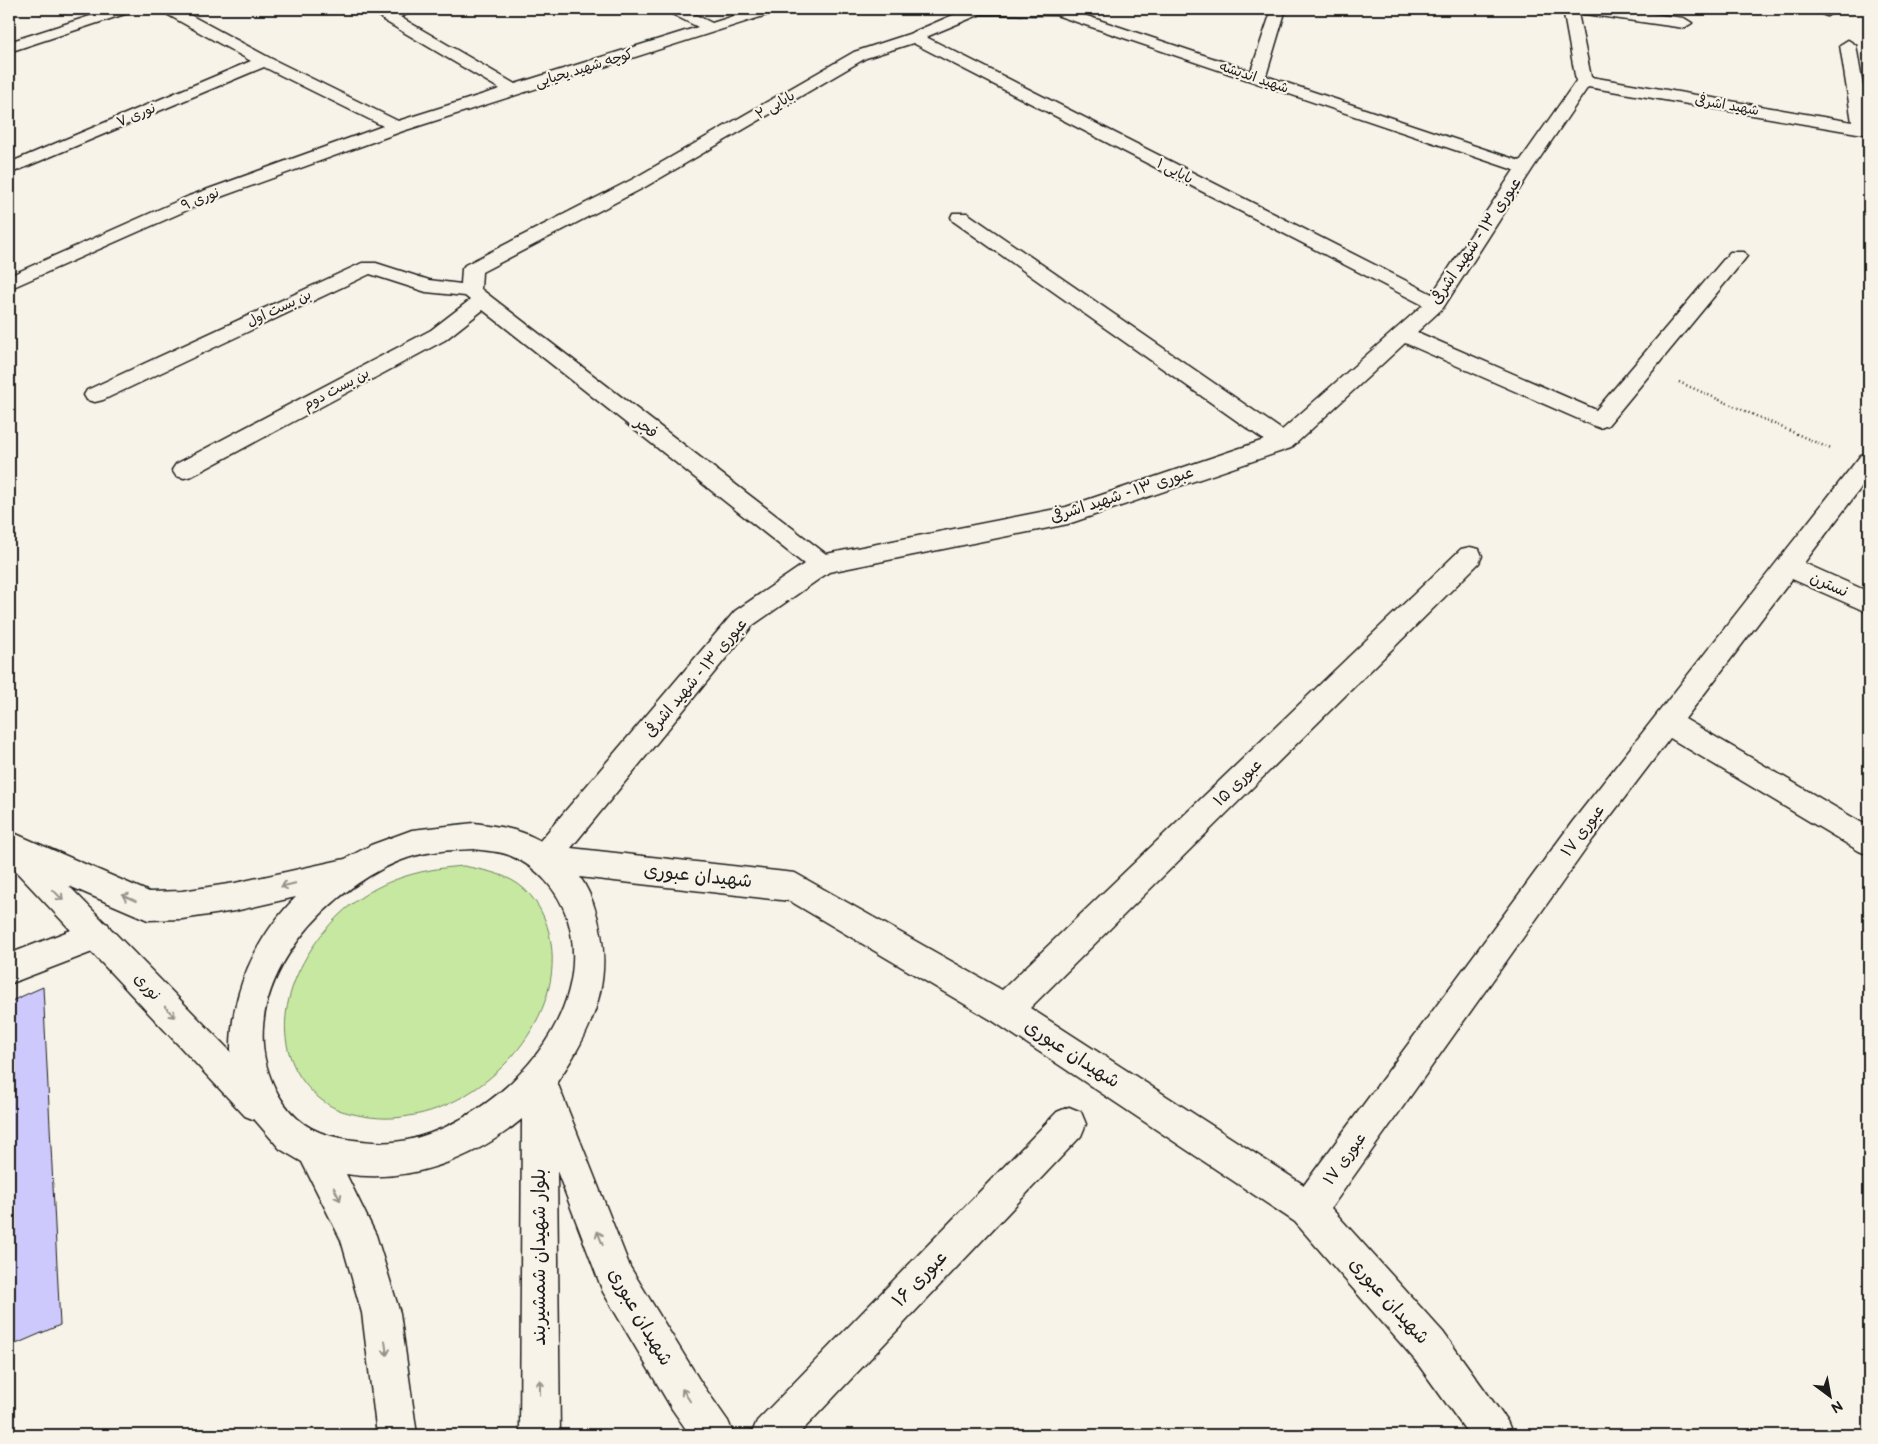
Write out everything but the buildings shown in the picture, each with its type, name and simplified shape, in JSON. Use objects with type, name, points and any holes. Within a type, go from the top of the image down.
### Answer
[{"type":"street","points":[[9,47],[126,9]]},
{"type":"street","points":[[168,9],[397,127]]},
{"type":"street","points":[[407,9],[388,18],[513,90]]},
{"type":"street","points":[[672,9],[711,28]]},
{"type":"street","name":"کوچه شهید یحیایی","points":[[397,127],[771,9]]},
{"type":"street","name":"شهید اندیشه","points":[[979,9],[1058,11],[1524,168]]},
{"type":"street","name":"بابایی ۲","points":[[477,296],[472,269],[639,183],[860,55],[914,37],[979,9]]},
{"type":"street","points":[[1257,78],[1278,9]]},
{"type":"street","points":[[1570,9],[1584,81]]},
{"type":"street","points":[[1582,9],[1684,23]]},
{"type":"street","name":"بابایی ۱","points":[[914,37],[1436,304]]},
{"type":"street","points":[[1848,45],[1866,129]]},
{"type":"street","name":"نوری ۷","points":[[9,169],[264,60]]},
{"type":"street","name":"شهید اشرفی","points":[[1584,81],[1866,129]]},
{"type":"street","name":"عبوری ۱۳ - شهید اشرفی","points":[[544,859],[744,618],[822,564],[1068,515],[1283,442],[1436,304],[1524,168],[1584,81]]},
{"type":"street","name":"نوری ۹","points":[[9,284],[195,200],[397,127]]},
{"type":"street","points":[[960,217],[1283,442]]},
{"type":"street","points":[[1403,334],[1600,420],[1737,256]]},
{"type":"street","name":"بن بست اول","points":[[95,395],[368,268],[426,286],[477,296]]},
{"type":"street","name":"بن بست دوم","points":[[184,470],[438,335],[477,296]]},
{"type":"street","name":"فجر","points":[[477,296],[822,564]]},
{"type":"street","name":"عبوری ۱۷","points":[[1308,1210],[1583,830],[1868,463]]},
{"type":"street","name":"عبوری ۱۵","points":[[1005,1010],[1470,556]]},
{"type":"street","name":"نسترن","points":[[1789,567],[1869,603]]},
{"type":"street","points":[[1667,722],[1869,842]]},
{"type":"street","points":[[474,836],[512,843],[544,859],[568,884],[584,916],[590,954],[584,995],[567,1038],[539,1078],[493,1119],[455,1142],[406,1158],[359,1160],[315,1151],[280,1128],[257,1097],[246,1058],[247,1015],[261,973],[284,932],[316,898],[352,870],[393,849],[435,838],[474,836]]},
{"type":"street","name":"نوری","points":[[11,845],[148,906],[182,905],[235,897],[352,870]]},
{"type":"street","name":"نوری","points":[[11,845],[280,1128]]},
{"type":"street","name":"شهیدان عبوری","points":[[544,859],[794,887],[1005,1010],[1308,1210],[1429,1346],[1493,1435]]},
{"type":"street","points":[[9,969],[96,935]]},
{"type":"street","name":"شهیدان عبوری","points":[[539,1078],[616,1279],[686,1395],[714,1435]]},
{"type":"street","name":"بلوار شهیدان شمشیربند","points":[[539,1078],[540,1435]]},
{"type":"street","name":"عبوری ۱۶","points":[[771,1435],[1069,1124]]},
{"type":"street","points":[[315,1151],[358,1235],[381,1314],[398,1435]]},
{"type":"path","points":[[1644,367],[1868,463]]},
{"type":"green space","points":[[464,866],[512,880],[531,896],[544,918],[551,943],[552,973],[545,1002],[532,1030],[513,1055],[491,1077],[465,1095],[438,1108],[409,1116],[386,1118],[356,1115],[329,1105],[317,1097],[303,1081],[292,1060],[286,1039],[286,1017],[290,994],[309,952],[338,916],[366,894],[396,879],[412,874]]}]
